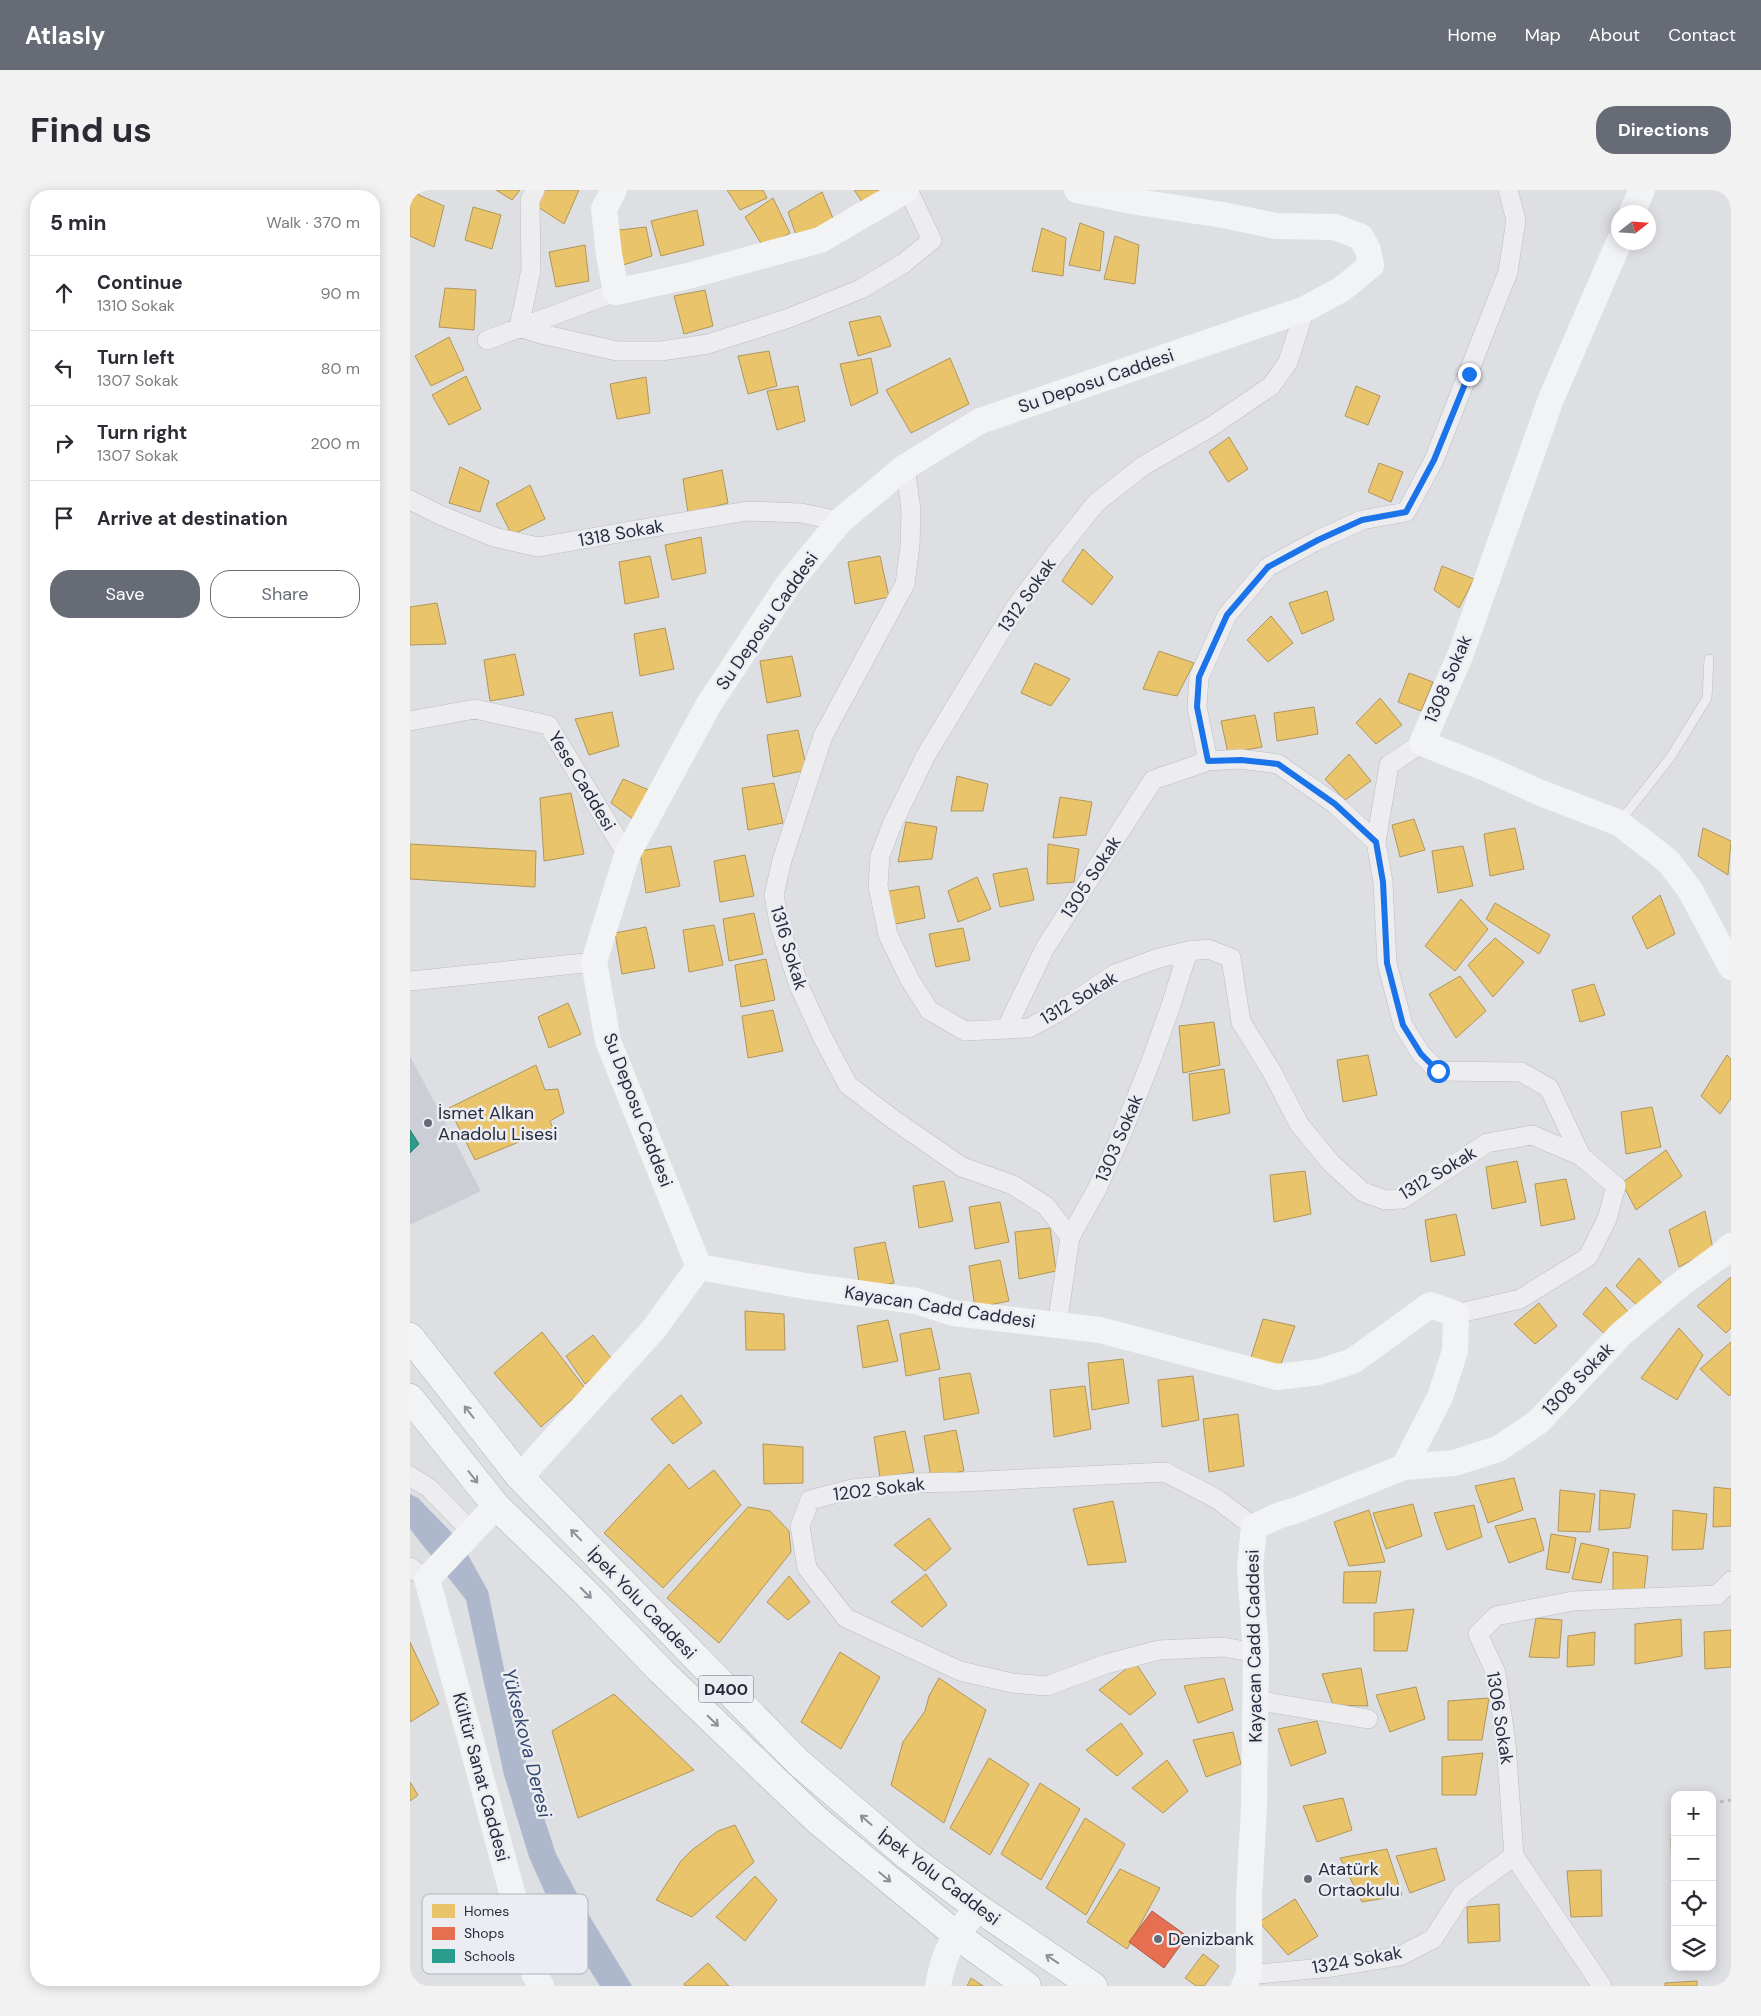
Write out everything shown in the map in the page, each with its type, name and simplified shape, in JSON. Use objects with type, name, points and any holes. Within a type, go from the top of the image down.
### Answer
[{"type":"highway","name":"İpek Yolu Caddesi","points":[[410,1337],[520,1477],[798,1762],[909,1857],[978,1908],[1093,1986]]},
{"type":"highway","name":"İpek Yolu Caddesi","points":[[410,1398],[496,1506],[584,1591],[668,1678],[817,1820],[955,1934],[1027,1986]]},
{"type":"street","points":[[519,327],[531,270],[530,200],[535,190]]},
{"type":"street","points":[[614,190],[604,209],[616,292]]},
{"type":"street","points":[[487,340],[519,327],[616,292],[688,276],[820,240],[907,190],[932,240],[904,263],[860,289],[789,318],[708,344],[661,351],[617,351],[519,327]]},
{"type":"street","name":"Su Deposu Caddesi","points":[[699,1267],[608,1041],[594,962],[627,855],[709,704],[789,583],[840,521],[906,467],[980,421],[1305,309],[1342,289],[1371,265],[1368,250],[1360,237],[1335,227],[1276,226],[1077,190]]},
{"type":"street","points":[[1208,761],[1197,707],[1199,677],[1227,615],[1268,567],[1318,540],[1362,520],[1406,512],[1434,460],[1508,272],[1516,220],[1508,190]]},
{"type":"street","points":[[1635,205],[1642,190]]},
{"type":"street","name":"1308 Sokak","points":[[1615,250],[1551,399],[1460,656],[1422,743],[1485,768],[1540,793],[1619,822],[1668,861],[1690,890],[1731,967]]},
{"type":"street","name":"1312 Sokak","points":[[1305,309],[1288,362],[1271,386],[1212,426],[1143,466],[1096,503],[1056,553],[1016,608],[935,739],[891,827],[880,856],[878,886],[888,935],[910,980],[929,1010],[964,1032],[1029,1028],[1057,1013],[1115,974],[1159,958],[1188,951],[1208,949],[1230,958],[1241,1022],[1272,1072],[1298,1124],[1331,1163],[1362,1192],[1385,1200],[1402,1199],[1487,1143],[1532,1135],[1581,1156]]},
{"type":"street","name":"1316 Sokak","points":[[906,467],[911,509],[910,546],[905,584],[823,736],[782,860],[774,895],[779,923],[799,986],[848,1086],[962,1166],[1013,1185],[1046,1206],[1070,1237]]},
{"type":"street","name":"1318 Sokak","points":[[410,500],[440,516],[494,537],[538,547],[747,511],[801,513],[840,521]]},
{"type":"street","name":"Yese Caddesi","points":[[410,720],[476,709],[548,725],[627,855]]},
{"type":"street","points":[[1404,1467],[1443,1388],[1455,1351],[1456,1314],[1520,1299],[1588,1257],[1607,1219],[1616,1186],[1581,1156],[1549,1088],[1521,1072],[1438,1071],[1421,1054],[1403,1025],[1387,963],[1383,882],[1376,842],[1389,765],[1422,743]]},
{"type":"street","name":"1305 Sokak","points":[[1006,1029],[1044,948],[1153,780],[1208,761],[1241,760],[1278,764],[1335,804],[1376,842]]},
{"type":"street","name":"1303 Sokak","points":[[1057,1326],[1070,1237],[1097,1189],[1122,1133],[1154,1052],[1188,951]]},
{"type":"street","points":[[410,982],[594,962]]},
{"type":"street","name":"1308 Sokak","points":[[1404,1467],[1454,1463],[1498,1450],[1538,1422],[1622,1333],[1677,1287],[1731,1246]]},
{"type":"street","points":[[520,1477],[653,1330],[699,1267]]},
{"type":"street","name":"Kayacan Cadd Caddesi","points":[[699,1267],[805,1286],[916,1301],[953,1313],[1100,1330],[1277,1377],[1319,1372],[1353,1361],[1430,1305],[1456,1314]]},
{"type":"street","name":"Kayacan Cadd Caddesi","points":[[1246,1980],[1254,1808],[1256,1700],[1256,1653],[1250,1567],[1254,1527],[1404,1467]]},
{"type":"street","name":"1202 Sokak","points":[[1254,1527],[1217,1499],[1165,1472],[970,1482],[911,1483],[852,1489],[810,1500],[800,1526],[807,1568],[846,1618],[960,1671],[1012,1684],[1047,1686],[1106,1664],[1159,1650],[1223,1647],[1256,1653]]},
{"type":"street","points":[[410,1476],[429,1488],[468,1536]]},
{"type":"street","points":[[424,1571],[468,1536],[496,1506]]},
{"type":"street","name":"Kültür Sanat Caddesi","points":[[424,1571],[512,1894]]},
{"type":"street","name":"1306 Sokak","points":[[1514,1856],[1506,1743],[1496,1673],[1478,1634],[1496,1616],[1572,1601],[1717,1595],[1731,1581]]},
{"type":"street","points":[[1256,1700],[1368,1719]]},
{"type":"street","points":[[1514,1856],[1602,1986]]},
{"type":"street","name":"1324 Sokak","points":[[1246,1980],[1400,1956],[1433,1939],[1462,1894],[1514,1856]]},
{"type":"street","points":[[938,1986],[942,1963],[955,1934],[978,1908]]},
{"type":"street","name":"Kültür Sanat Caddesi","points":[[535,1974],[541,1986]]},
{"type":"lane","points":[[1619,822],[1670,758],[1707,698],[1709,659]]},
{"type":"path","points":[[1716,1802],[1731,1800]]},
{"type":"shaded area","name":"İsmet Alkan Anadolu Lisesi","points":[[410,1056],[481,1191],[410,1225]]},
{"type":"water","points":[[410,1494],[418,1498],[451,1532],[467,1553],[488,1591],[519,1741],[556,1854],[577,1894],[546,1894],[529,1857],[504,1775],[466,1600],[410,1529]]},
{"type":"water","points":[[588,1914],[632,1986],[600,1986],[588,1967]]},
{"type":"building: Homes","points":[[496,190],[520,190],[512,200]]},
{"type":"building: Homes","points":[[545,190],[579,190],[564,224],[535,205]]},
{"type":"building: Homes","points":[[727,190],[763,190],[767,198],[740,210]]},
{"type":"building: Homes","points":[[854,190],[886,190],[863,203]]},
{"type":"building: Homes","points":[[410,191],[444,206],[434,247],[410,236]]},
{"type":"building: Homes","points":[[822,192],[835,223],[797,238],[788,212]]},
{"type":"building: Homes","points":[[773,198],[790,233],[764,248],[745,217]]},
{"type":"building: Homes","points":[[473,207],[501,215],[492,249],[465,240]]},
{"type":"building: Homes","points":[[697,210],[704,245],[661,256],[651,221]]},
{"type":"building: Homes","points":[[1080,223],[1104,232],[1100,271],[1069,265]]},
{"type":"building: Homes","points":[[646,227],[652,256],[620,266],[610,231]]},
{"type":"building: Homes","points":[[1042,228],[1066,238],[1063,276],[1032,271]]},
{"type":"building: Homes","points":[[1115,236],[1139,245],[1135,284],[1104,279]]},
{"type":"building: Homes","points":[[585,245],[589,281],[556,287],[549,252]]},
{"type":"building: Homes","points":[[445,288],[476,290],[474,330],[439,327]]},
{"type":"building: Homes","points":[[705,290],[713,326],[684,334],[674,296]]},
{"type":"building: Homes","points":[[880,316],[891,346],[858,356],[849,322]]},
{"type":"building: Homes","points":[[449,337],[464,370],[431,386],[415,356]]},
{"type":"building: Homes","points":[[769,351],[777,386],[748,394],[738,356]]},
{"type":"building: Homes","points":[[871,358],[878,393],[851,406],[840,364]]},
{"type":"building: Homes","points":[[950,358],[969,404],[911,433],[886,390]]},
{"type":"building: Homes","points":[[466,376],[481,409],[449,425],[432,395]]},
{"type":"building: Homes","points":[[646,377],[650,413],[617,419],[610,384]]},
{"type":"building: Homes","points":[[798,386],[805,421],[777,430],[767,391]]},
{"type":"building: Homes","points":[[1356,386],[1380,396],[1368,425],[1345,416]]},
{"type":"building: Homes","points":[[1229,437],[1248,469],[1228,482],[1209,452]]},
{"type":"building: Homes","points":[[1379,463],[1403,472],[1391,502],[1368,492]]},
{"type":"building: Homes","points":[[460,467],[489,481],[480,512],[449,503]]},
{"type":"building: Homes","points":[[722,470],[728,503],[688,513],[683,479]]},
{"type":"building: Homes","points":[[530,485],[545,519],[512,535],[496,504]]},
{"type":"building: Homes","points":[[701,537],[706,573],[672,580],[665,545]]},
{"type":"building: Homes","points":[[1083,549],[1113,577],[1092,605],[1062,581]]},
{"type":"building: Homes","points":[[650,556],[659,597],[625,604],[619,562]]},
{"type":"building: Homes","points":[[880,556],[889,597],[855,604],[848,562]]},
{"type":"building: Homes","points":[[1442,566],[1474,579],[1459,608],[1434,590]]},
{"type":"building: Homes","points":[[1327,591],[1334,620],[1302,634],[1289,603]]},
{"type":"building: Homes","points":[[437,603],[446,644],[410,645],[410,607]]},
{"type":"building: Homes","points":[[1271,616],[1293,643],[1268,662],[1247,640]]},
{"type":"building: Homes","points":[[665,628],[674,669],[640,676],[634,634]]},
{"type":"building: Homes","points":[[1159,651],[1194,663],[1177,696],[1143,689]]},
{"type":"building: Homes","points":[[515,654],[524,695],[490,701],[484,660]]},
{"type":"building: Homes","points":[[792,656],[801,696],[767,703],[760,661]]},
{"type":"building: Homes","points":[[1035,663],[1070,679],[1051,706],[1021,693]]},
{"type":"building: Homes","points":[[1409,673],[1433,682],[1421,711],[1398,702]]},
{"type":"building: Homes","points":[[1380,698],[1402,725],[1376,744],[1356,723]]},
{"type":"building: Homes","points":[[1314,707],[1318,734],[1277,741],[1274,713]]},
{"type":"building: Homes","points":[[612,712],[619,746],[589,755],[575,719]]},
{"type":"building: Homes","points":[[1255,715],[1262,747],[1228,753],[1221,721]]},
{"type":"building: Homes","points":[[798,730],[807,770],[773,777],[767,735]]},
{"type":"building: Homes","points":[[1349,754],[1371,781],[1345,800],[1325,779]]},
{"type":"building: Homes","points":[[957,776],[988,784],[983,811],[951,811]]},
{"type":"building: Homes","points":[[623,779],[649,790],[633,819],[611,803]]},
{"type":"building: Homes","points":[[774,783],[783,823],[748,830],[742,788]]},
{"type":"building: Homes","points":[[571,793],[584,854],[544,861],[540,798]]},
{"type":"building: Homes","points":[[1060,797],[1092,802],[1086,835],[1053,838]]},
{"type":"building: Homes","points":[[1414,819],[1425,850],[1400,857],[1392,825]]},
{"type":"building: Homes","points":[[906,822],[937,827],[932,859],[898,862]]},
{"type":"building: Homes","points":[[1515,828],[1524,869],[1490,876],[1484,834]]},
{"type":"building: Homes","points":[[1703,828],[1731,841],[1728,875],[1698,856]]},
{"type":"building: Homes","points":[[410,844],[536,851],[535,887],[410,879]]},
{"type":"building: Homes","points":[[1048,844],[1079,849],[1074,882],[1047,884]]},
{"type":"building: Homes","points":[[671,846],[680,886],[646,893],[640,851]]},
{"type":"building: Homes","points":[[1463,846],[1473,886],[1438,893],[1432,851]]},
{"type":"building: Homes","points":[[745,855],[754,896],[720,902],[714,861]]},
{"type":"building: Homes","points":[[1027,868],[1034,900],[1000,907],[993,874]]},
{"type":"building: Homes","points":[[977,877],[991,909],[958,922],[948,891]]},
{"type":"building: Homes","points":[[919,886],[925,918],[891,925],[884,892]]},
{"type":"building: Homes","points":[[1660,895],[1675,934],[1647,949],[1632,917]]},
{"type":"building: Homes","points":[[1461,899],[1488,929],[1455,971],[1425,946]]},
{"type":"building: Homes","points":[[1495,903],[1550,935],[1539,954],[1486,919]]},
{"type":"building: Homes","points":[[754,913],[763,954],[729,961],[723,919]]},
{"type":"building: Homes","points":[[714,925],[723,965],[689,972],[683,930]]},
{"type":"building: Homes","points":[[646,927],[655,968],[622,974],[615,933]]},
{"type":"building: Homes","points":[[963,928],[970,960],[936,967],[929,934]]},
{"type":"building: Homes","points":[[1495,938],[1524,962],[1493,997],[1468,965]]},
{"type":"building: Homes","points":[[766,959],[775,1000],[741,1007],[735,965]]},
{"type":"building: Homes","points":[[1460,976],[1486,1011],[1456,1038],[1429,994]]},
{"type":"building: Homes","points":[[1594,984],[1605,1015],[1580,1022],[1572,990]]},
{"type":"building: Homes","points":[[568,1003],[581,1034],[549,1048],[538,1017]]},
{"type":"building: Homes","points":[[773,1010],[783,1051],[748,1058],[742,1016]]},
{"type":"building: Homes","points":[[1214,1022],[1220,1065],[1183,1073],[1179,1026]]},
{"type":"building: Homes","points":[[1368,1055],[1377,1095],[1343,1102],[1337,1060]]},
{"type":"building: Homes","points":[[1727,1055],[1731,1059],[1731,1098],[1720,1114],[1701,1096]]},
{"type":"building: Homes","points":[[536,1065],[545,1090],[558,1089],[564,1113],[550,1121],[553,1128],[475,1160],[449,1108]]},
{"type":"building: Homes","points":[[1224,1069],[1230,1113],[1193,1121],[1189,1074]]},
{"type":"building: Homes","points":[[1652,1107],[1661,1147],[1626,1154],[1621,1112]]},
{"type":"building: Homes","points":[[1666,1150],[1682,1176],[1636,1210],[1622,1183]]},
{"type":"building: Homes","points":[[1517,1161],[1526,1202],[1492,1209],[1486,1167]]},
{"type":"building: Homes","points":[[1305,1171],[1311,1214],[1274,1222],[1270,1175]]},
{"type":"building: Homes","points":[[1566,1179],[1575,1219],[1541,1226],[1535,1184]]},
{"type":"building: Homes","points":[[944,1181],[953,1221],[919,1228],[913,1186]]},
{"type":"building: Homes","points":[[1000,1202],[1009,1242],[975,1249],[969,1207]]},
{"type":"building: Homes","points":[[1705,1211],[1713,1249],[1679,1267],[1669,1230]]},
{"type":"building: Homes","points":[[1456,1214],[1465,1255],[1431,1262],[1425,1220]]},
{"type":"building: Homes","points":[[1050,1228],[1056,1271],[1019,1279],[1015,1232]]},
{"type":"building: Homes","points":[[885,1242],[894,1283],[860,1289],[854,1248]]},
{"type":"building: Homes","points":[[1639,1258],[1664,1286],[1640,1308],[1616,1286]]},
{"type":"building: Homes","points":[[1000,1260],[1009,1301],[975,1308],[969,1266]]},
{"type":"building: Homes","points":[[1731,1277],[1731,1328],[1726,1333],[1697,1306]]},
{"type":"building: Homes","points":[[1606,1287],[1631,1315],[1607,1336],[1583,1314]]},
{"type":"building: Homes","points":[[1539,1303],[1557,1326],[1535,1344],[1514,1324]]},
{"type":"building: Homes","points":[[745,1311],[784,1314],[785,1350],[746,1350]]},
{"type":"building: Homes","points":[[1263,1319],[1295,1326],[1278,1372],[1249,1364]]},
{"type":"building: Homes","points":[[888,1320],[898,1361],[863,1368],[857,1326]]},
{"type":"building: Homes","points":[[931,1328],[940,1369],[906,1376],[900,1334]]},
{"type":"building: Homes","points":[[1679,1328],[1703,1355],[1677,1400],[1641,1378]]},
{"type":"building: Homes","points":[[542,1332],[585,1388],[541,1427],[494,1373]]},
{"type":"building: Homes","points":[[593,1335],[614,1362],[585,1384],[566,1356]]},
{"type":"building: Homes","points":[[1731,1342],[1731,1394],[1729,1396],[1700,1369]]},
{"type":"building: Homes","points":[[1123,1359],[1129,1403],[1092,1410],[1088,1363]]},
{"type":"building: Homes","points":[[970,1373],[979,1413],[944,1420],[939,1378]]},
{"type":"building: Homes","points":[[1193,1376],[1199,1420],[1162,1427],[1158,1380]]},
{"type":"building: Homes","points":[[1085,1386],[1091,1429],[1054,1437],[1050,1390]]},
{"type":"building: Homes","points":[[681,1395],[702,1423],[673,1444],[651,1419]]},
{"type":"building: Homes","points":[[1238,1414],[1244,1466],[1209,1472],[1203,1419]]},
{"type":"building: Homes","points":[[956,1430],[964,1471],[931,1478],[924,1436]]},
{"type":"building: Homes","points":[[905,1431],[914,1472],[880,1478],[874,1437]]},
{"type":"building: Homes","points":[[763,1444],[803,1447],[803,1483],[764,1484]]},
{"type":"building: Homes","points":[[669,1464],[689,1489],[714,1470],[741,1505],[663,1588],[604,1533]]},
{"type":"building: Homes","points":[[1514,1478],[1523,1510],[1488,1523],[1475,1486]]},
{"type":"building: Homes","points":[[1714,1487],[1731,1489],[1731,1526],[1713,1527]]},
{"type":"building: Homes","points":[[1560,1490],[1595,1494],[1590,1532],[1558,1531]]},
{"type":"building: Homes","points":[[1600,1490],[1635,1494],[1630,1528],[1599,1530]]},
{"type":"building: Homes","points":[[1113,1501],[1126,1562],[1088,1565],[1073,1509]]},
{"type":"building: Homes","points":[[1413,1504],[1422,1536],[1386,1549],[1373,1513]]},
{"type":"building: Homes","points":[[1474,1505],[1482,1537],[1447,1550],[1434,1513]]},
{"type":"building: Homes","points":[[748,1507],[770,1511],[789,1531],[791,1552],[719,1643],[667,1598]]},
{"type":"building: Homes","points":[[1369,1510],[1385,1562],[1349,1566],[1334,1522]]},
{"type":"building: Homes","points":[[1673,1510],[1707,1514],[1703,1549],[1672,1550]]},
{"type":"building: Homes","points":[[929,1518],[951,1549],[925,1571],[894,1545]]},
{"type":"building: Homes","points":[[1535,1518],[1544,1550],[1509,1563],[1495,1526]]},
{"type":"building: Homes","points":[[1551,1534],[1576,1538],[1569,1573],[1546,1569]]},
{"type":"building: Homes","points":[[1581,1543],[1609,1549],[1601,1583],[1572,1579]]},
{"type":"building: Homes","points":[[1613,1552],[1648,1556],[1644,1591],[1613,1592]]},
{"type":"building: Homes","points":[[1381,1571],[1376,1603],[1343,1603],[1344,1572]]},
{"type":"building: Homes","points":[[926,1574],[947,1605],[922,1627],[891,1602]]},
{"type":"building: Homes","points":[[789,1576],[810,1602],[788,1620],[767,1602]]},
{"type":"building: Homes","points":[[1414,1609],[1407,1651],[1374,1651],[1374,1613]]},
{"type":"building: Homes","points":[[1536,1618],[1562,1620],[1559,1658],[1529,1657]]},
{"type":"building: Homes","points":[[1681,1619],[1682,1656],[1635,1664],[1635,1624]]},
{"type":"building: Homes","points":[[1731,1630],[1731,1667],[1705,1669],[1704,1632]]},
{"type":"building: Homes","points":[[1595,1632],[1594,1665],[1567,1667],[1568,1636]]},
{"type":"building: Homes","points":[[410,1642],[439,1704],[410,1722]]},
{"type":"building: Homes","points":[[840,1652],[880,1677],[841,1749],[801,1722]]},
{"type":"building: Homes","points":[[1135,1662],[1156,1694],[1130,1715],[1099,1690]]},
{"type":"building: Homes","points":[[1361,1668],[1368,1706],[1333,1705],[1322,1674]]},
{"type":"building: Homes","points":[[939,1678],[986,1710],[944,1823],[891,1785],[903,1742],[925,1711],[929,1696]]},
{"type":"building: Homes","points":[[1224,1678],[1233,1710],[1198,1723],[1184,1686]]},
{"type":"building: Homes","points":[[1416,1687],[1425,1719],[1390,1732],[1376,1695]]},
{"type":"building: Homes","points":[[614,1694],[694,1770],[578,1818],[552,1731]]},
{"type":"building: Homes","points":[[1489,1698],[1482,1740],[1448,1740],[1448,1701]]},
{"type":"building: Homes","points":[[1317,1721],[1326,1753],[1291,1766],[1278,1729]]},
{"type":"building: Homes","points":[[1121,1723],[1143,1754],[1117,1776],[1086,1750]]},
{"type":"building: Homes","points":[[1233,1732],[1241,1764],[1206,1777],[1193,1740]]},
{"type":"building: Homes","points":[[1483,1753],[1476,1795],[1442,1795],[1442,1757]]},
{"type":"building: Homes","points":[[989,1758],[1029,1784],[990,1855],[950,1828]]},
{"type":"building: Homes","points":[[1167,1760],[1188,1791],[1163,1813],[1132,1788]]},
{"type":"building: Homes","points":[[410,1782],[418,1795],[410,1801]]},
{"type":"building: Homes","points":[[1040,1783],[1080,1809],[1041,1880],[1001,1854]]},
{"type":"building: Homes","points":[[1343,1798],[1352,1830],[1317,1842],[1303,1806]]},
{"type":"building: Homes","points":[[1085,1818],[1125,1844],[1086,1915],[1046,1888]]},
{"type":"building: Homes","points":[[735,1825],[754,1862],[692,1917],[656,1900],[681,1861],[692,1850],[718,1831]]},
{"type":"building: Homes","points":[[1436,1848],[1445,1880],[1410,1893],[1396,1856]]},
{"type":"building: Homes","points":[[1387,1849],[1402,1895],[1362,1902],[1340,1858]]},
{"type":"building: Homes","points":[[1120,1869],[1160,1888],[1127,1949],[1087,1922]]},
{"type":"building: Homes","points":[[1601,1870],[1602,1916],[1571,1917],[1567,1871]]},
{"type":"building: Homes","points":[[755,1876],[777,1900],[745,1941],[716,1917]]},
{"type":"building: Homes","points":[[1295,1899],[1318,1936],[1288,1955],[1259,1922]]},
{"type":"building: Homes","points":[[1499,1904],[1500,1941],[1468,1943],[1467,1907]]},
{"type":"building: Homes","points":[[1203,1954],[1219,1966],[1204,1986],[1196,1986],[1185,1978]]},
{"type":"building: Homes","points":[[708,1963],[729,1986],[685,1986],[684,1984]]},
{"type":"building: Homes","points":[[410,1974],[417,1986],[410,1986]]},
{"type":"building: Homes","points":[[971,1978],[983,1986],[967,1986]]},
{"type":"building: Homes","points":[[1697,1981],[1697,1986],[1665,1986],[1665,1983]]},
{"type":"building: Shops","points":[[1152,1911],[1187,1936],[1164,1968],[1129,1942]]},
{"type":"building: Schools","points":[[410,1130],[419,1144],[410,1153]]},
{"type":"place","name":"İsmet Alkan Anadolu Lisesi","points":[[428,1123]]},
{"type":"place","name":"Atatürk Ortaokulu","points":[[1308,1879]]},
{"type":"place","name":"Denizbank","points":[[1158,1939]]},
{"type":"route","points":[[1438,1071],[1421,1054],[1403,1025],[1387,963],[1383,882],[1376,842],[1335,804],[1278,764],[1241,760],[1208,761],[1197,707],[1199,677],[1227,615],[1268,567],[1318,540],[1362,520],[1406,512],[1434,460],[1469,374]]},
{"type":"water label","name":"Yüksekova Deresi","points":[[527,1743]]}]
